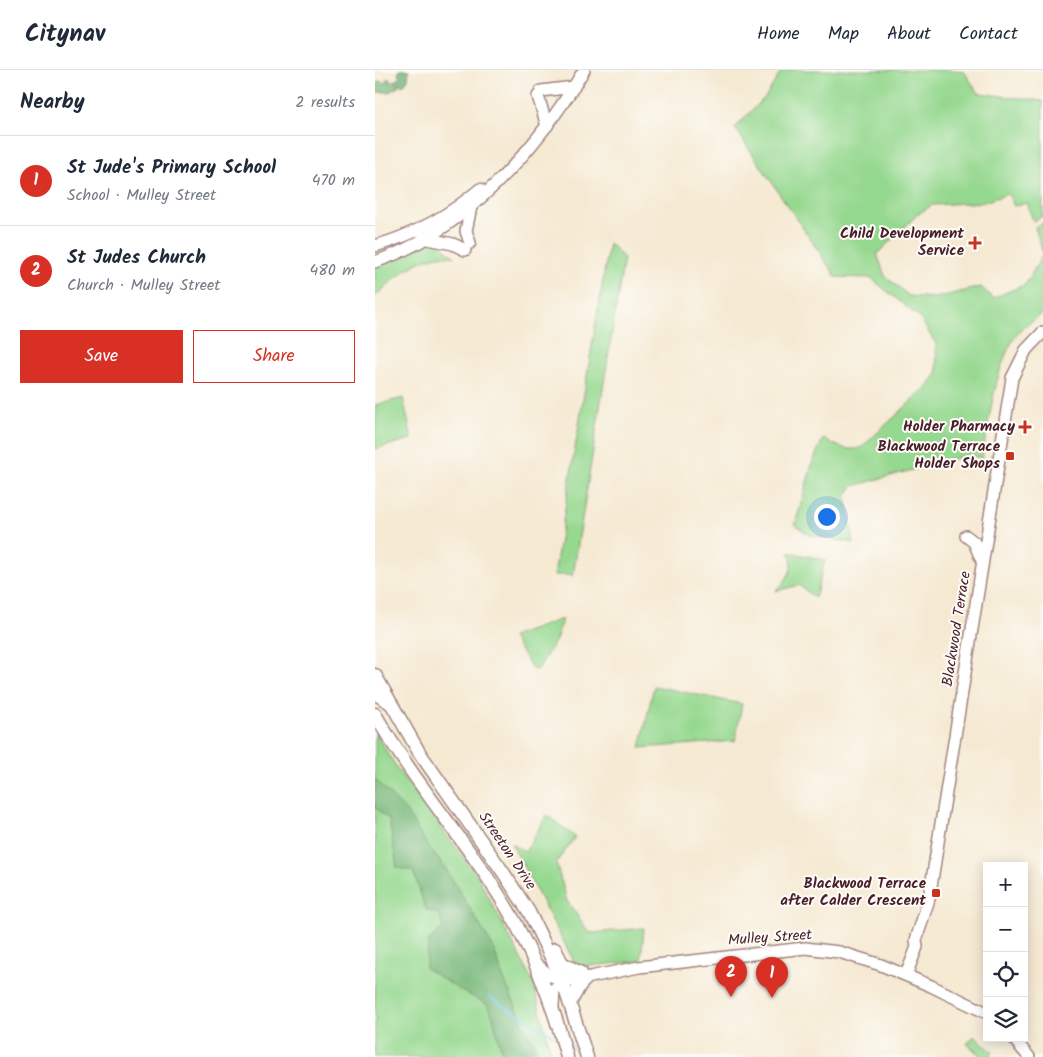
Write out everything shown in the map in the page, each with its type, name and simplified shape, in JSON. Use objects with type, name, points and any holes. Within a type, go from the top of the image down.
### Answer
[{"type":"main road","name":"Streeton Drive","points":[[375,675],[419,752],[529,912],[562,980],[586,1052]]},
{"type":"main road","name":"Streeton Drive","points":[[375,714],[414,778],[490,882],[514,921],[534,962],[554,1013],[567,1057]]},
{"type":"main road","points":[[375,730],[399,767],[414,778]]},
{"type":"main road","points":[[529,912],[539,918],[562,962],[584,976],[570,1003]]},
{"type":"street","points":[[375,262],[446,225],[471,206],[508,172],[547,126],[584,70]]},
{"type":"street","points":[[547,126],[540,93],[574,87]]},
{"type":"street","points":[[375,246],[405,236],[451,212],[535,140]]},
{"type":"street","points":[[423,238],[467,247],[466,231],[471,206]]},
{"type":"street","name":"Blackwood Terrace","points":[[903,973],[917,947],[916,940],[929,899],[1012,378],[1026,350],[1043,332]]},
{"type":"street","points":[[966,536],[975,542],[983,562]]},
{"type":"street","points":[[375,694],[391,704]]},
{"type":"street","name":"Mulley Street","points":[[562,980],[596,972],[603,974],[639,967],[805,948],[839,952],[903,973],[983,1011]]},
{"type":"street","points":[[534,962],[545,973],[562,980],[552,993],[554,1013]]},
{"type":"street","points":[[1016,1042],[1029,1057]]},
{"type":"green space","points":[[400,70],[409,70],[408,79],[403,86],[398,83],[398,87],[389,92],[375,92],[376,84],[379,81],[387,84],[386,79],[390,79],[390,83],[400,78],[398,74]]},
{"type":"green space","points":[[782,70],[956,70],[964,71],[978,93],[1043,101],[1043,216],[1033,221],[1027,203],[1014,206],[1008,194],[984,202],[932,205],[917,215],[877,254],[885,276],[909,296],[935,298],[981,287],[993,298],[1026,284],[1043,254],[1043,313],[1021,330],[1012,341],[1005,356],[995,390],[982,458],[968,455],[853,486],[846,496],[854,543],[810,535],[795,525],[813,461],[823,439],[837,446],[850,449],[861,448],[931,383],[937,373],[936,344],[920,318],[871,278],[836,277],[735,128],[766,96]]},
{"type":"green space","points":[[1043,223],[1043,254],[1035,227]]},
{"type":"green space","points":[[432,238],[455,257],[433,257],[422,261],[401,274],[375,297],[375,265]]},
{"type":"green space","points":[[609,243],[624,258],[573,575],[554,575]]},
{"type":"green space","points":[[403,398],[412,439],[375,449],[375,405]]},
{"type":"green space","points":[[789,552],[825,560],[815,598],[799,585],[776,591],[787,578],[791,569]]},
{"type":"green space","points":[[562,619],[556,640],[538,669],[533,670],[512,637]]},
{"type":"green space","points":[[654,686],[742,704],[735,741],[640,748]]},
{"type":"green space","points":[[375,733],[397,768],[478,877],[533,982],[552,1057],[375,1057]]},
{"type":"green space","points":[[375,779],[406,811],[427,845],[446,869],[493,947],[503,977],[527,1032],[542,1057],[503,1057],[493,1017],[487,1004],[463,992],[425,968],[429,940],[443,927],[439,914],[426,910],[413,871],[397,868],[389,820],[375,807]]},
{"type":"green space","points":[[547,815],[575,837],[556,863],[567,901],[588,931],[592,933],[644,928],[641,961],[577,967],[511,843],[525,852]]},
{"type":"green space","points":[[974,1036],[993,1052],[989,1057],[982,1057],[967,1044]]},
{"type":"waterway","points":[[489,997],[556,1037]]},
{"type":"waterway","points":[[568,1044],[579,1051]]},
{"type":"place","name":"Child Development Service","points":[[975,243]]},
{"type":"place","name":"Holder Pharmacy","points":[[1025,427]]},
{"type":"place","name":"Blackwood Terrace Holder Shops","points":[[1010,456]]},
{"type":"place","name":"Blackwood Terrace after Calder Crescent","points":[[936,893]]},
{"type":"place","name":"St Judes Church","points":[[731,997]]},
{"type":"place","name":"St Jude's Primary School","points":[[772,998]]}]
